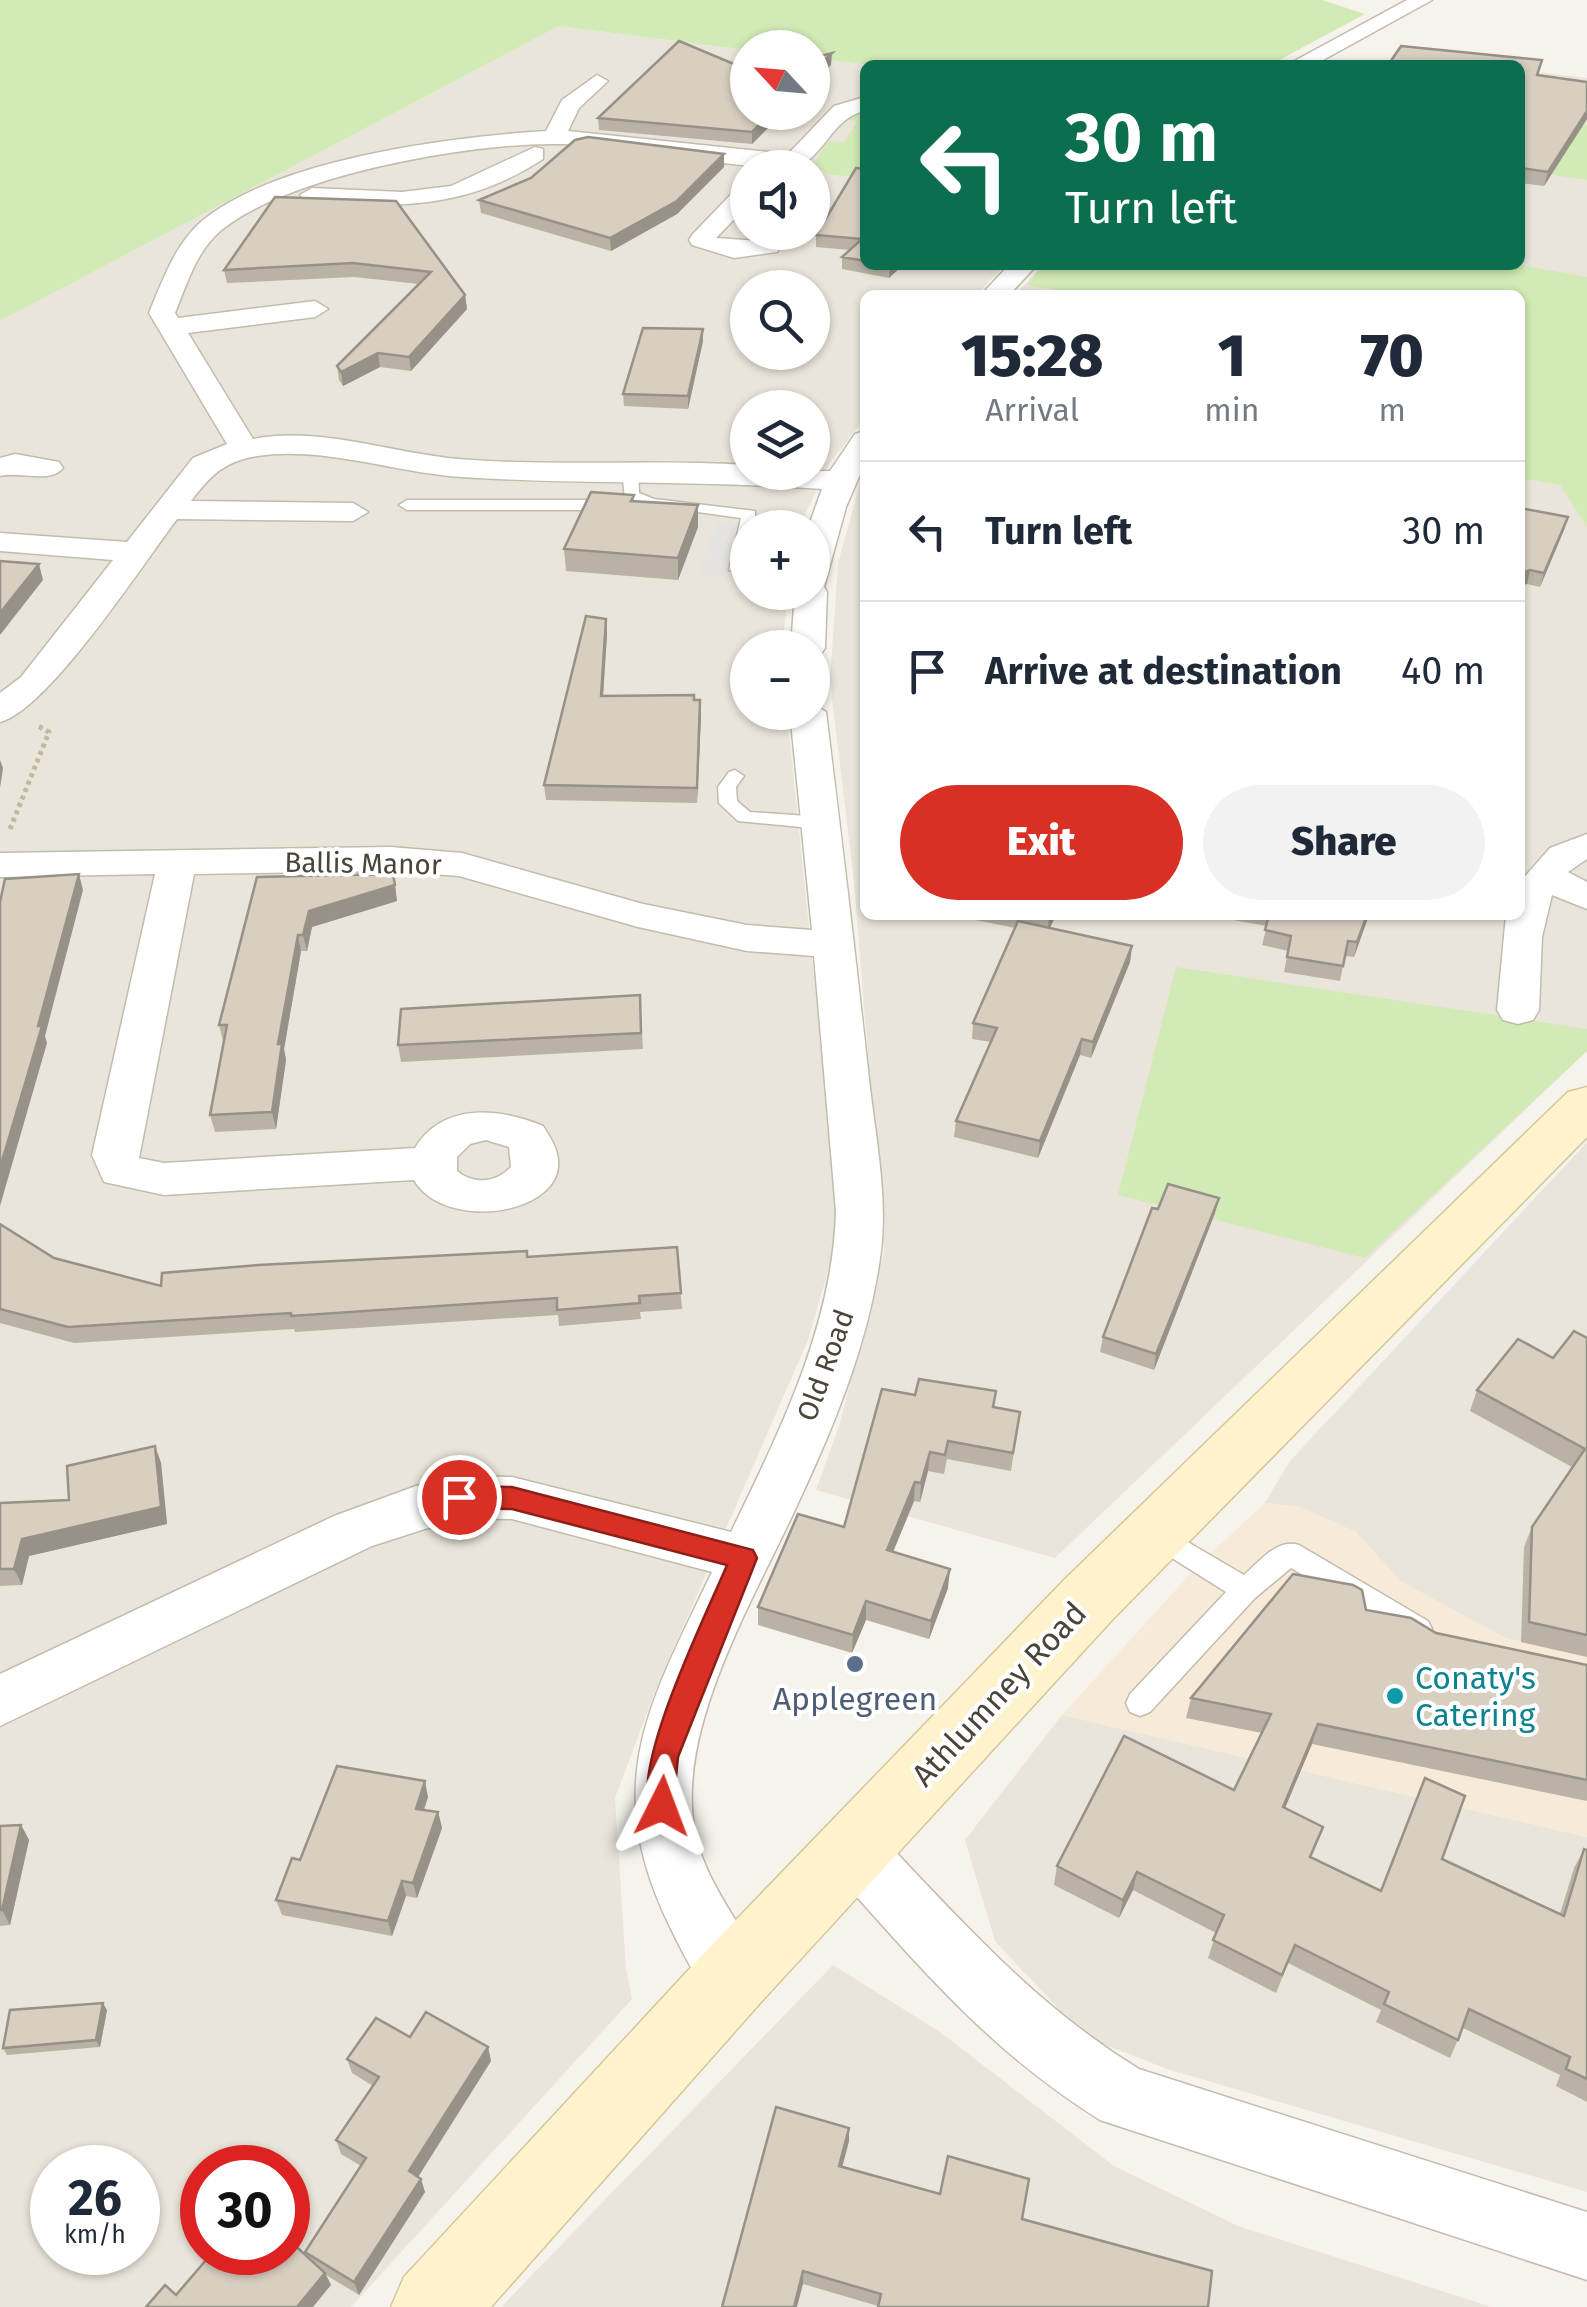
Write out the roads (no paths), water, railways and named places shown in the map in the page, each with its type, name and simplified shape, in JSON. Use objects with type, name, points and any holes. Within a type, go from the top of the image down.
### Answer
[{"type":"main road","name":"Athlumney Road","points":[[434,2307],[734,1976],[1154,1533],[1587,1105]]},
{"type":"street","points":[[1308,60],[1422,0]]},
{"type":"street","points":[[554,136],[570,105],[597,81]]},
{"type":"street","points":[[810,150],[828,119],[842,109],[860,105]]},
{"type":"street","points":[[244,448],[162,314],[185,258],[211,226],[260,197],[328,174],[478,143],[554,136],[730,159]]},
{"type":"street","points":[[312,194],[426,200],[498,181],[535,154]]},
{"type":"street","points":[[409,157],[432,169],[459,192]]},
{"type":"street","points":[[730,209],[701,240],[730,250]]},
{"type":"street","points":[[999,290],[1019,270]]},
{"type":"street","points":[[170,327],[316,309]]},
{"type":"street","points":[[3,710],[33,684],[204,464],[220,454],[244,448],[314,448],[458,468],[635,484],[840,482]]},
{"type":"street","points":[[829,510],[860,448]]},
{"type":"street","points":[[0,467],[15,464],[48,468]]},
{"type":"street","points":[[167,510],[353,512]]},
{"type":"street","points":[[0,542],[135,552]]},
{"type":"street","name":"Old Road","points":[[734,1976],[694,1914],[670,1854],[662,1806],[664,1757],[828,1364],[848,1309],[858,1249],[836,944],[810,730]]},
{"type":"street","points":[[1525,909],[1543,875],[1558,859],[1587,845]]},
{"type":"street","name":"Ballis Manor","points":[[5,847],[178,863],[391,859],[462,865],[638,916],[748,938],[836,944]]},
{"type":"street","points":[[178,863],[116,1155],[120,1170],[164,1180],[435,1163]]},
{"type":"street","points":[[1543,875],[1587,897]]},
{"type":"street","points":[[1518,1010],[1523,920]]},
{"type":"street","points":[[0,1701],[353,1531],[416,1507],[459,1497],[512,1498],[744,1558]]},
{"type":"street","points":[[853,1849],[996,2005],[1065,2061],[1123,2097],[1587,2246]]},
{"type":"lane","points":[[407,504],[622,504],[635,484],[735,510]]},
{"type":"lane","points":[[735,776],[727,787],[728,803],[745,817],[821,823]]},
{"type":"lane","points":[[1154,1533],[1245,1590]]},
{"type":"lane","points":[[1140,1703],[1245,1590],[1289,1554],[1439,1642]]},
{"type":"place","name":"Applegreen","points":[[855,1664]]},
{"type":"place","name":"Conaty's Catering","points":[[1395,1696]]}]
